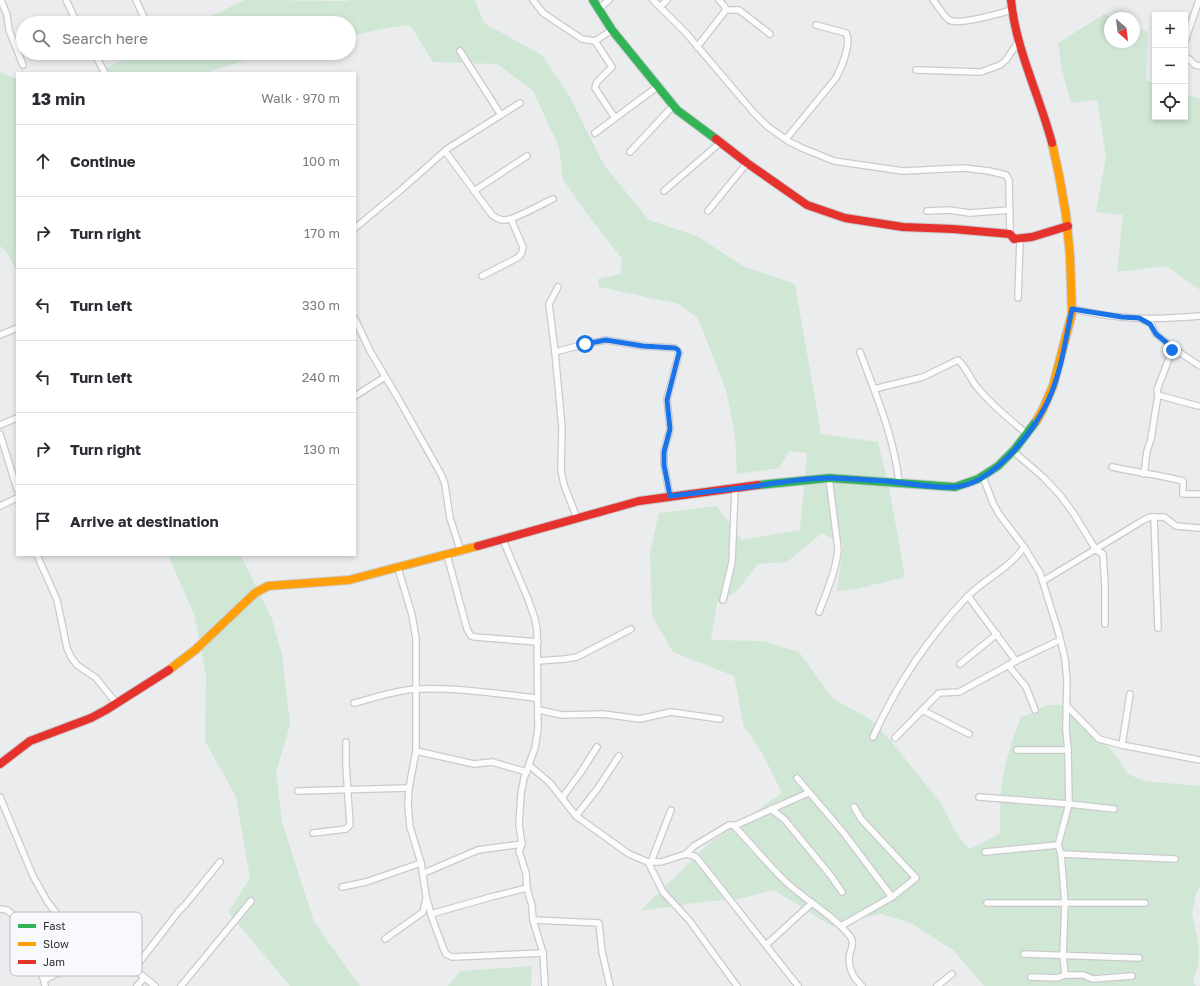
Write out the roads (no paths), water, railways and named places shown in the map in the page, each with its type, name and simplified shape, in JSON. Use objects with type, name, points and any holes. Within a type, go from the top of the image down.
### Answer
[{"type":"street","points":[[1,0],[7,15],[9,30],[16,48]]},
{"type":"street","points":[[66,0],[74,16]]},
{"type":"street","points":[[136,0],[143,16]]},
{"type":"street","points":[[533,0],[543,13],[582,39],[595,41],[612,30]]},
{"type":"street","points":[[593,0],[612,30],[673,106],[747,163],[807,205],[845,218],[903,227],[953,229],[1010,234]]},
{"type":"street","points":[[598,8],[609,0]]},
{"type":"street","points":[[653,0],[697,47],[754,113],[767,126],[786,139],[816,154],[843,163],[903,172],[964,168],[1006,174],[1009,180],[1010,234],[1014,239],[1050,232],[1068,226]]},
{"type":"street","points":[[660,7],[667,0]]},
{"type":"street","points":[[719,0],[726,10]]},
{"type":"street","points":[[933,0],[947,18],[956,22],[978,19],[1012,10]]},
{"type":"street","points":[[0,764],[22,746],[36,737],[75,725],[91,718],[117,704],[161,676],[186,658],[238,608],[262,588],[268,586],[349,580],[461,552],[639,501],[787,481],[829,478],[955,487],[967,484],[983,477],[1004,462],[1037,420],[1051,395],[1058,374],[1072,309],[1068,226],[1050,136],[1018,42],[1011,0]]},
{"type":"street","points":[[1188,32],[1199,0]]},
{"type":"street","points":[[697,47],[726,10]]},
{"type":"street","points":[[726,10],[739,10],[770,34]]},
{"type":"street","points":[[786,139],[836,78],[847,48],[849,39],[846,34],[816,25]]},
{"type":"street","points":[[595,41],[612,67],[597,82],[595,88],[615,118]]},
{"type":"street","points":[[916,70],[981,72],[1000,65],[1006,60],[1018,42]]},
{"type":"street","points":[[460,51],[501,115]]},
{"type":"street","points":[[1188,59],[1195,65],[1200,66]]},
{"type":"street","points":[[21,60],[23,65]]},
{"type":"street","points":[[98,60],[104,72]]},
{"type":"street","points":[[595,133],[658,87]]},
{"type":"street","points":[[356,227],[445,151],[520,102]]},
{"type":"street","points":[[630,152],[673,106]]},
{"type":"street","points":[[664,191],[721,142]]},
{"type":"street","points":[[445,151],[492,215],[498,219],[511,219],[553,199]]},
{"type":"street","points":[[474,191],[527,156]]},
{"type":"street","points":[[708,211],[747,163]]},
{"type":"street","points":[[927,211],[949,210],[970,213],[1010,210]]},
{"type":"street","points":[[482,276],[519,257],[522,252],[523,247],[511,219]]},
{"type":"street","points":[[1018,298],[1020,239]]},
{"type":"street","points":[[558,287],[549,304],[562,428],[561,470],[564,485],[576,518]]},
{"type":"street","points":[[1072,309],[1122,317],[1139,318],[1200,316]]},
{"type":"street","points":[[1139,318],[1150,324],[1156,334],[1173,348],[1200,366]]},
{"type":"street","points":[[356,321],[370,351],[442,476],[450,518],[461,552]]},
{"type":"street","points":[[0,335],[16,328]]},
{"type":"street","points":[[555,352],[606,340],[643,346],[675,348],[678,350],[679,353],[667,400],[670,429],[664,452],[664,465],[670,496]]},
{"type":"street","points":[[1144,474],[1146,451],[1151,440],[1158,395],[1157,390],[1173,348]]},
{"type":"street","points":[[860,352],[891,440],[897,462],[899,482]]},
{"type":"street","points":[[874,389],[924,376],[958,360],[988,399],[1004,415],[1027,434]]},
{"type":"street","points":[[356,395],[385,377]]},
{"type":"street","points":[[1158,395],[1198,406]]},
{"type":"street","points":[[0,425],[16,418]]},
{"type":"street","points":[[0,434],[16,486]]},
{"type":"street","points":[[1013,451],[1043,477],[1060,495],[1074,514],[1096,550],[1103,554],[1105,624]]},
{"type":"street","points":[[1112,467],[1183,481],[1183,494],[1200,494]]},
{"type":"street","points":[[983,477],[993,504],[1024,547],[1043,581],[1060,640],[1066,669],[1066,730],[1069,804],[1058,845],[1061,854],[1065,903],[1063,956],[1065,975]]},
{"type":"street","points":[[820,612],[830,583],[838,549],[829,478]]},
{"type":"street","points":[[724,600],[732,562],[735,489]]},
{"type":"street","points":[[0,506],[16,498]]},
{"type":"street","points":[[1154,517],[1158,628]]},
{"type":"street","points":[[1043,581],[1142,521],[1154,517],[1164,517],[1176,526],[1200,528]]},
{"type":"street","points":[[503,540],[535,619],[538,642],[538,729],[535,748],[521,794],[519,825],[522,844],[519,851],[526,873],[527,888],[532,906],[533,920],[543,953],[546,986]]},
{"type":"street","points":[[873,737],[899,686],[924,647],[968,596],[1010,563],[1024,547]]},
{"type":"street","points":[[447,555],[467,629],[471,636],[538,642]]},
{"type":"street","points":[[37,556],[57,600],[67,648],[71,657],[77,665],[96,678],[117,704]]},
{"type":"street","points":[[398,568],[412,615],[416,639],[416,751],[409,788],[408,806],[410,827],[424,873],[426,896],[444,950],[449,956],[459,957],[543,953]]},
{"type":"street","points":[[968,596],[1016,661]]},
{"type":"street","points":[[537,661],[577,657],[631,629]]},
{"type":"street","points":[[960,664],[997,634]]},
{"type":"street","points":[[895,738],[939,693],[959,692],[1008,665],[1060,640]]},
{"type":"street","points":[[1008,665],[1026,687],[1036,710]]},
{"type":"street","points":[[354,703],[416,689],[459,690],[537,698]]},
{"type":"street","points":[[1122,745],[1130,694]]},
{"type":"street","points":[[1066,705],[1099,739],[1200,760]]},
{"type":"street","points":[[538,710],[562,714],[603,714],[640,719],[671,712],[720,720]]},
{"type":"street","points":[[922,710],[969,734]]},
{"type":"street","points":[[313,833],[346,829],[350,825],[346,742]]},
{"type":"street","points":[[562,798],[581,772],[597,746]]},
{"type":"street","points":[[1017,750],[1068,750]]},
{"type":"street","points":[[416,751],[474,764],[492,762],[527,772]]},
{"type":"street","points":[[576,816],[598,788],[619,756]]},
{"type":"street","points":[[529,765],[543,776],[576,816],[629,854],[650,862],[661,862],[686,854],[694,846],[729,825],[734,826],[808,792]]},
{"type":"street","points":[[797,778],[843,832],[892,897]]},
{"type":"street","points":[[298,791],[409,788]]},
{"type":"street","points":[[0,797],[33,876],[47,901],[56,912]]},
{"type":"street","points":[[979,797],[1114,809]]},
{"type":"street","points":[[841,926],[892,897],[916,878],[861,819],[854,807]]},
{"type":"street","points":[[771,809],[784,820],[831,876],[842,892]]},
{"type":"street","points":[[671,810],[650,862],[664,892],[688,920],[737,986]]},
{"type":"street","points":[[734,826],[785,881],[832,917],[852,938],[853,941],[849,959],[850,971],[862,986]]},
{"type":"street","points":[[424,873],[483,848],[522,844]]},
{"type":"street","points":[[985,852],[1058,845]]},
{"type":"street","points":[[686,854],[697,858],[796,985]]},
{"type":"street","points":[[1061,854],[1175,859]]},
{"type":"street","points":[[142,959],[220,862]]},
{"type":"street","points":[[342,887],[366,882],[421,863]]},
{"type":"street","points":[[431,914],[527,888]]},
{"type":"street","points":[[385,939],[423,912],[426,896]]},
{"type":"street","points":[[181,986],[251,901]]},
{"type":"street","points":[[766,946],[812,903]]},
{"type":"street","points":[[987,903],[1144,904]]},
{"type":"street","points":[[0,909],[8,910],[10,912]]},
{"type":"street","points":[[533,920],[598,923],[602,952],[610,986]]},
{"type":"street","points":[[1024,954],[1139,958]]},
{"type":"street","points":[[937,986],[952,974]]},
{"type":"street","points":[[1031,977],[1057,978],[1065,975],[1083,975],[1093,979],[1132,976]]},
{"type":"street","points":[[45,983],[56,976]]},
{"type":"street","points":[[137,986],[144,978],[155,986]]},
{"type":"street","points":[[1093,979],[1093,986]]}]
